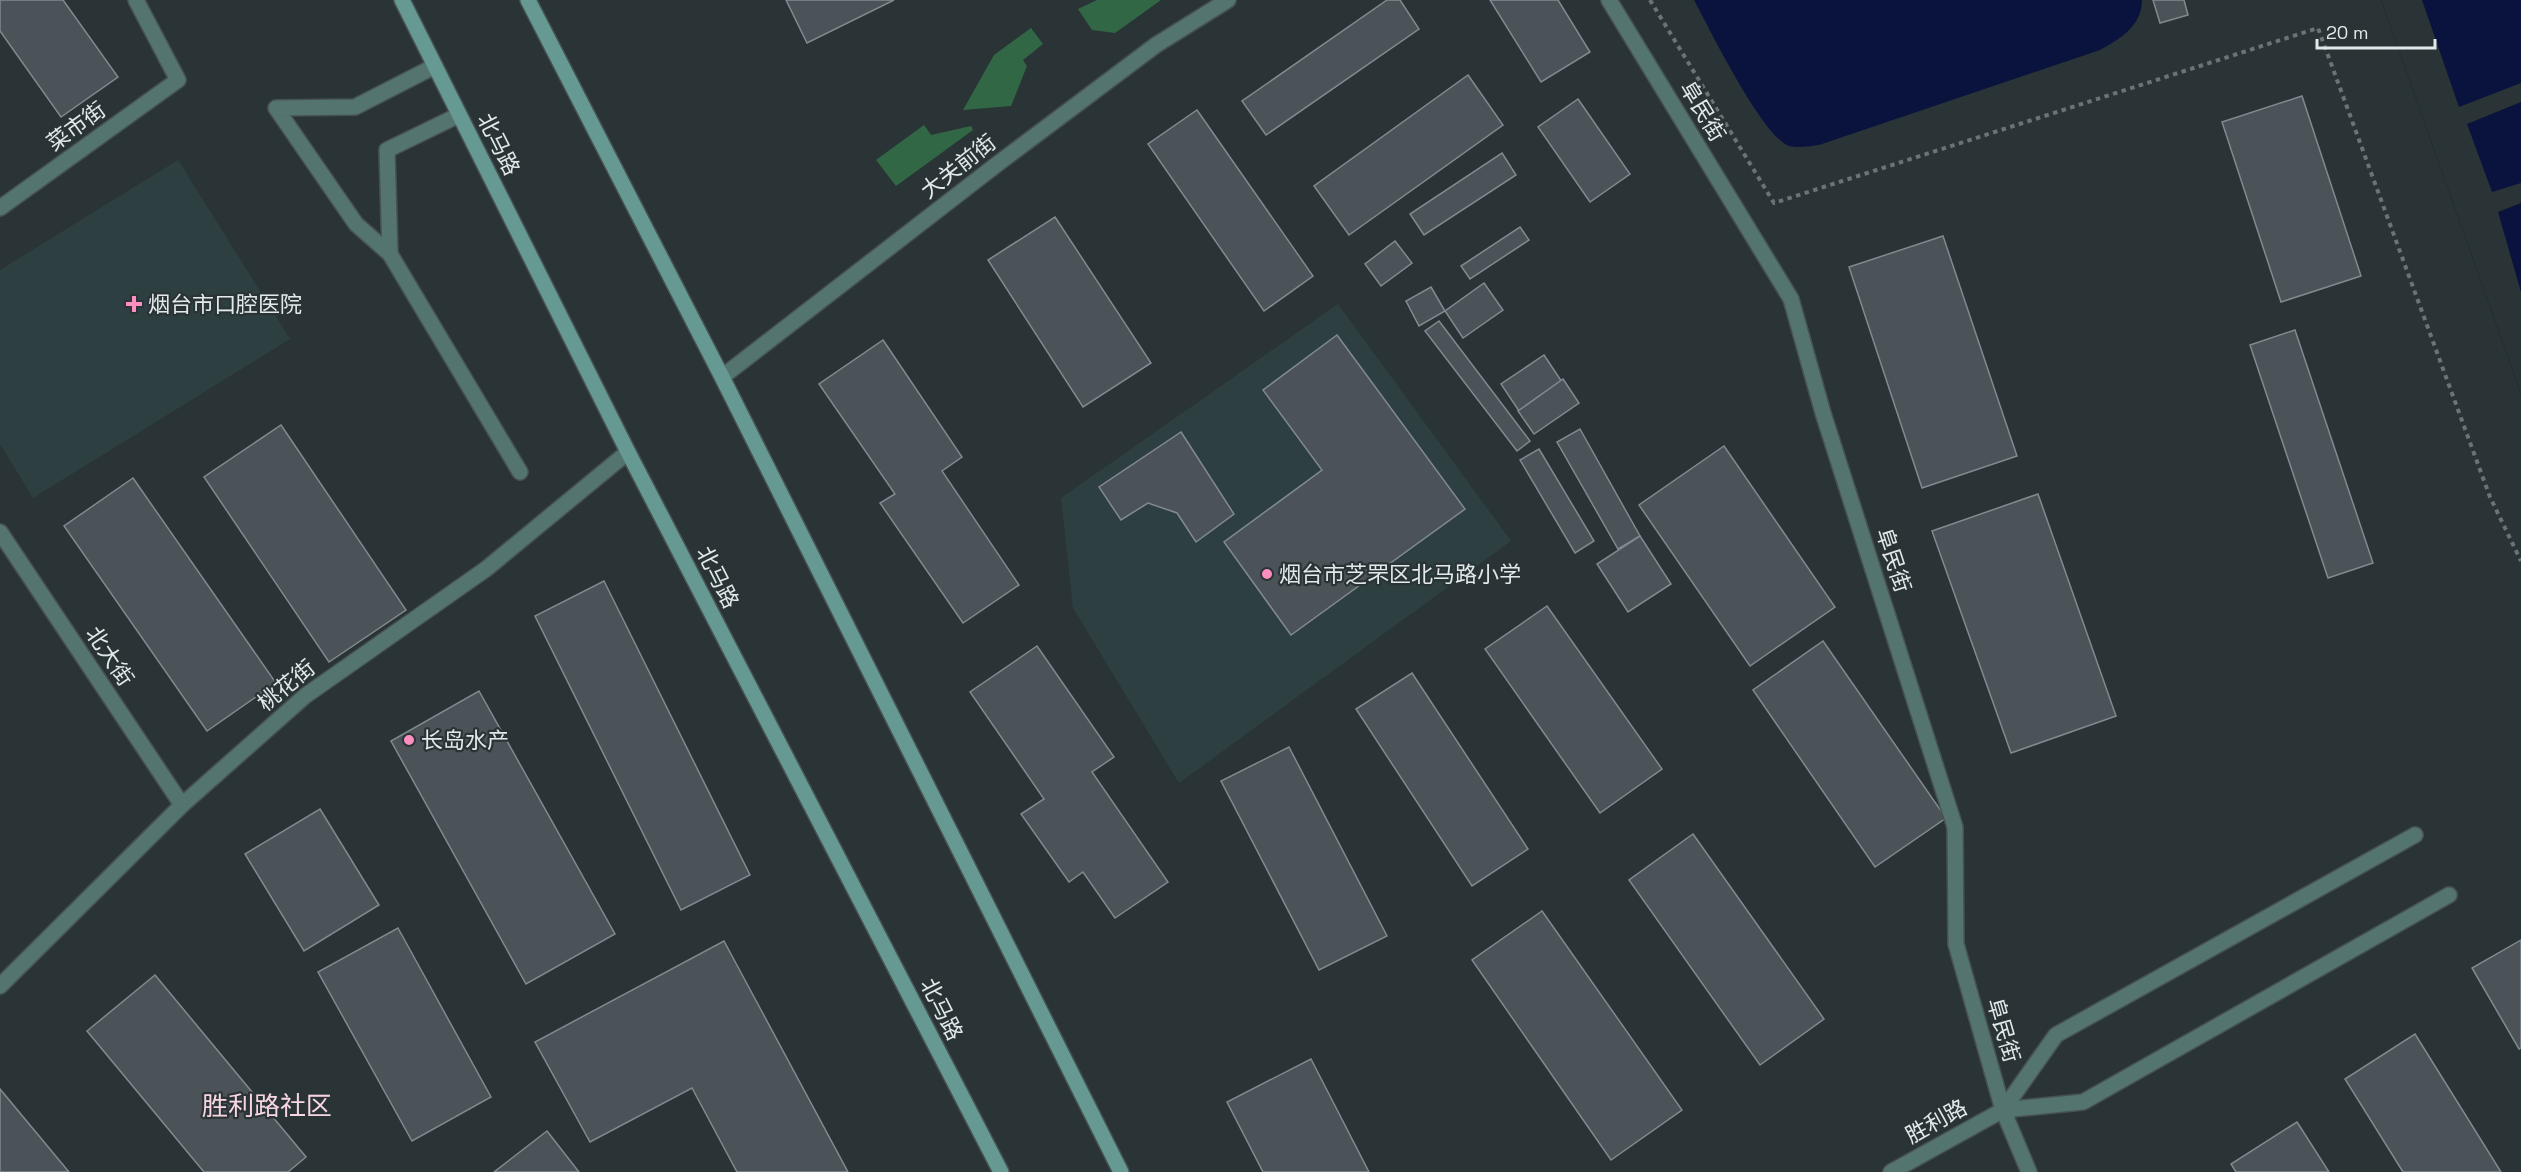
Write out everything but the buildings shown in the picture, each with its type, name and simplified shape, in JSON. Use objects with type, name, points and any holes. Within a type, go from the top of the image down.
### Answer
[{"type":"main road","name":"北马路","points":[[402,0],[628,452],[1001,1172]]},
{"type":"main road","points":[[528,0],[722,377],[1121,1172]]},
{"type":"street","name":"菜市街","points":[[0,208],[178,80],[136,0]]},
{"type":"street","name":"大关前街","points":[[722,377],[996,165],[1147,52],[1228,0]]},
{"type":"street","name":"阜民街","points":[[1609,0],[1791,299],[1823,413],[1955,827],[1956,944],[2002,1110],[2029,1172]]},
{"type":"street","points":[[435,66],[355,107],[276,108],[356,224],[390,255],[520,472]]},
{"type":"street","points":[[390,255],[387,150],[459,115]]},
{"type":"street","name":"桃花街","points":[[0,986],[182,805],[305,696],[486,569],[628,452]]},
{"type":"street","name":"北大街","points":[[0,532],[182,805]]},
{"type":"street","points":[[2002,1110],[2056,1035],[2415,834]]},
{"type":"street","points":[[2002,1110],[2083,1102],[2449,895]]},
{"type":"street","name":"胜利路","points":[[1891,1172],[2002,1110]]},
{"type":"path","points":[[1650,0],[1774,203],[2318,28],[2490,496],[2521,561]]},
{"type":"shaded area","points":[[1694,0],[2142,0],[2141,9],[2134,24],[2122,36],[2100,50],[1819,145],[1798,147],[1787,145],[1776,137],[1764,122],[1750,102]]},
{"type":"shaded area","points":[[2381,0],[2521,0],[2521,394]]},
{"type":"shaded area","name":"烟台市口腔医院","points":[[178,160],[290,339],[33,498],[0,444],[0,270]]},
{"type":"shaded area","name":"烟台市芝罘区北马路小学","points":[[1338,304],[1511,541],[1179,783],[1073,608],[1061,498]]},
{"type":"green space","points":[[1097,0],[1161,0],[1115,33],[1092,30],[1078,9]]},
{"type":"green space","points":[[1031,28],[1043,44],[1023,60],[1027,66],[1011,106],[963,110],[994,55]]},
{"type":"green space","points":[[924,125],[931,135],[971,126],[973,130],[896,186],[876,160]]},
{"type":"pier","points":[[2381,0],[2422,0],[2459,107],[2521,83],[2521,102],[2467,124],[2492,192],[2521,183],[2521,203],[2498,212],[2521,292],[2521,394]]},
{"type":"place","name":"烟台市口腔医院","points":[[134,304]]},
{"type":"place","name":"烟台市芝罘区北马路小学","points":[[1267,574]]},
{"type":"place","name":"长岛水产","points":[[409,740]]},
{"type":"district","name":"胜利路社区","points":[[267,1106]]}]
